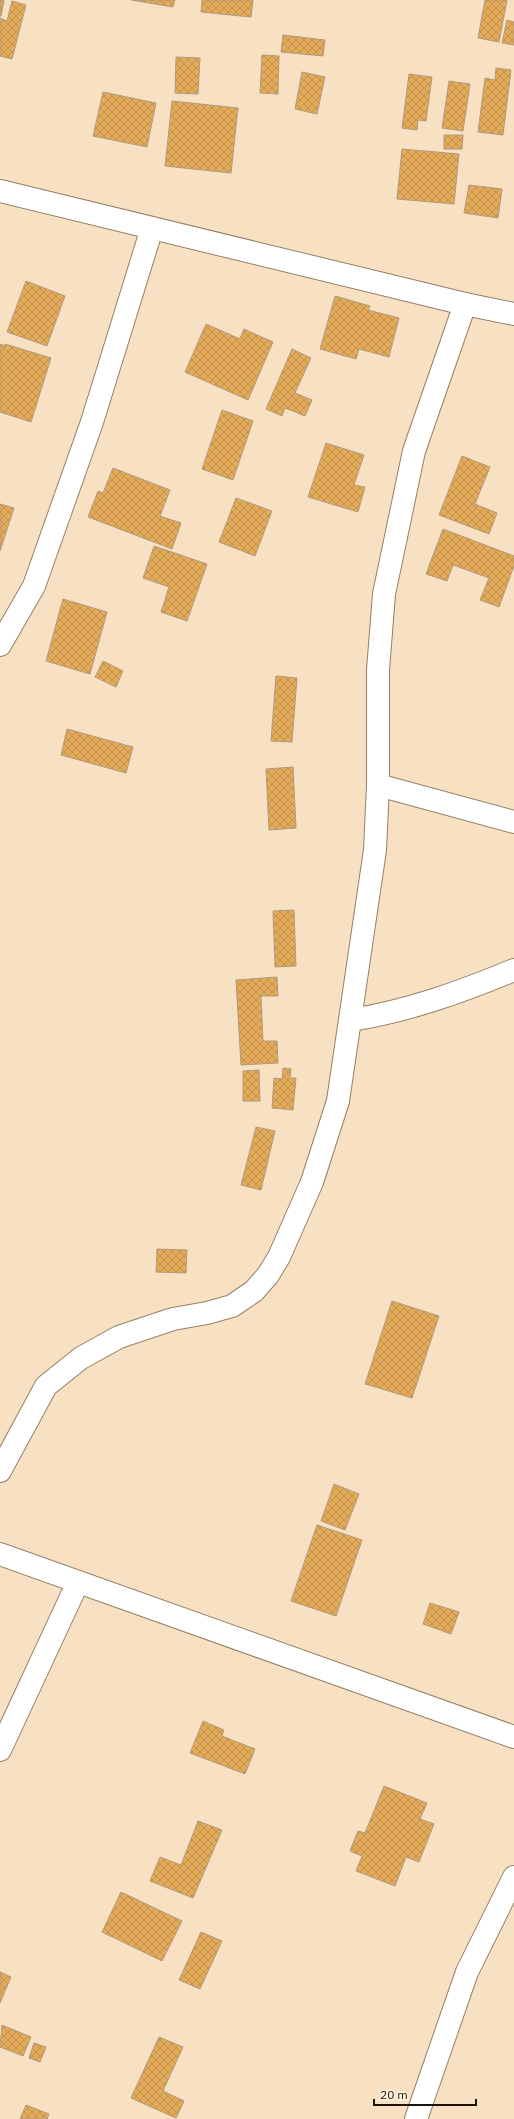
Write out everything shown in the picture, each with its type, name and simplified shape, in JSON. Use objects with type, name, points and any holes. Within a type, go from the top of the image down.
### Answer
[{"type":"street","points":[[0,191],[465,304],[514,314]]},
{"type":"street","points":[[0,645],[34,586],[92,422],[152,228]]},
{"type":"street","points":[[0,1471],[46,1386],[81,1358],[119,1337],[166,1321],[232,1306],[254,1291],[268,1275],[292,1229],[312,1182],[338,1101],[375,850],[378,785],[378,670],[384,594],[414,451],[465,304]]},
{"type":"street","points":[[378,785],[514,822]]},
{"type":"street","points":[[351,1020],[386,1015],[421,1005],[468,989],[514,970]]},
{"type":"street","points":[[0,1554],[514,1737]]},
{"type":"street","points":[[0,1750],[78,1582]]},
{"type":"street","points":[[416,2119],[467,1972],[514,1877]]},
{"type":"building","points":[[0,0],[4,0],[1,16],[0,16]]},
{"type":"building","points":[[131,0],[175,0],[173,7]]},
{"type":"building","points":[[202,0],[253,0],[251,17],[201,12]]},
{"type":"building","points":[[485,0],[507,0],[499,42],[478,38]]},
{"type":"building","points":[[12,1],[26,5],[12,59],[0,56],[0,18],[7,21]]},
{"type":"building","points":[[507,20],[514,22],[514,45],[502,43]]},
{"type":"building","points":[[283,35],[325,40],[323,56],[281,52]]},
{"type":"building","points":[[262,55],[279,56],[278,94],[260,93]]},
{"type":"building","points":[[176,57],[200,58],[198,94],[175,93]]},
{"type":"building","points":[[496,68],[511,70],[503,135],[478,132],[485,78],[495,80]]},
{"type":"building","points":[[302,72],[325,77],[317,114],[295,109]]},
{"type":"building","points":[[409,74],[432,77],[426,121],[418,120],[417,130],[402,128]]},
{"type":"building","points":[[449,81],[470,84],[463,131],[442,128]]},
{"type":"building","points":[[103,92],[156,103],[147,147],[93,136]]},
{"type":"building","points":[[172,101],[238,108],[231,173],[165,166]]},
{"type":"building","points":[[444,135],[463,135],[462,149],[444,149]]},
{"type":"building","points":[[402,149],[459,154],[454,204],[397,199]]},
{"type":"building","points":[[469,185],[502,189],[498,218],[464,213]]},
{"type":"building","points":[[26,281],[65,296],[47,346],[7,332]]},
{"type":"building","points":[[335,296],[370,306],[368,310],[399,318],[389,357],[359,349],[356,359],[320,349]]},
{"type":"building","points":[[206,324],[240,339],[244,329],[273,342],[248,400],[185,372]]},
{"type":"building","points":[[0,344],[5,346],[5,344],[51,358],[31,422],[0,412]]},
{"type":"building","points":[[292,349],[311,358],[295,393],[312,400],[305,416],[285,408],[282,416],[266,409]]},
{"type":"building","points":[[222,410],[253,421],[233,480],[202,469]]},
{"type":"building","points":[[326,443],[364,455],[354,485],[365,487],[358,512],[308,497]]},
{"type":"building","points":[[462,456],[490,467],[475,504],[497,513],[489,534],[439,515]]},
{"type":"building","points":[[113,468],[170,490],[160,516],[181,523],[172,549],[88,517],[98,491],[103,493]]},
{"type":"building","points":[[236,498],[272,511],[255,556],[219,542]]},
{"type":"building","points":[[0,504],[14,508],[0,551]]},
{"type":"building","points":[[443,529],[514,556],[514,566],[499,607],[480,600],[489,578],[453,565],[447,581],[426,574]]},
{"type":"building","points":[[154,546],[207,564],[187,621],[161,612],[169,587],[143,578]]},
{"type":"building","points":[[63,599],[107,612],[90,674],[46,661]]},
{"type":"building","points":[[103,661],[123,671],[116,687],[95,677]]},
{"type":"building","points":[[276,676],[297,678],[292,742],[271,741]]},
{"type":"building","points":[[67,729],[133,747],[126,773],[61,755]]},
{"type":"building","points":[[293,767],[296,828],[269,830],[266,769]]},
{"type":"building","points":[[294,910],[296,966],[275,967],[273,911]]},
{"type":"building","points":[[277,977],[278,996],[261,996],[263,1041],[277,1041],[278,1063],[241,1065],[236,980]]},
{"type":"building","points":[[283,1068],[291,1069],[290,1078],[296,1078],[293,1110],[272,1108],[274,1078],[282,1079]]},
{"type":"building","points":[[259,1070],[260,1101],[243,1101],[243,1071]]},
{"type":"building","points":[[256,1127],[275,1131],[261,1190],[241,1185]]},
{"type":"building","points":[[157,1249],[187,1250],[186,1273],[156,1272]]},
{"type":"building","points":[[392,1301],[439,1316],[412,1398],[365,1384]]},
{"type":"building","points":[[334,1484],[359,1494],[345,1530],[321,1521]]},
{"type":"building","points":[[317,1525],[362,1540],[336,1616],[291,1601]]},
{"type":"building","points":[[430,1603],[459,1612],[451,1634],[423,1624]]},
{"type":"building","points":[[203,1721],[224,1730],[222,1736],[255,1749],[245,1774],[190,1753]]},
{"type":"building","points":[[384,1786],[427,1803],[420,1819],[434,1824],[419,1862],[406,1857],[395,1886],[356,1871],[362,1856],[350,1851],[358,1831],[365,1833]]},
{"type":"building","points":[[198,1821],[222,1830],[193,1898],[150,1881],[160,1857],[181,1865]]},
{"type":"building","points":[[121,1892],[182,1921],[162,1961],[102,1932]]},
{"type":"building","points":[[201,1932],[222,1941],[200,1989],[179,1980]]},
{"type":"building","points":[[0,1972],[11,1977],[0,2003]]},
{"type":"building","points":[[2,2025],[31,2037],[23,2056],[0,2047]]},
{"type":"building","points":[[159,2037],[183,2047],[163,2091],[184,2101],[176,2118],[131,2098]]},
{"type":"building","points":[[34,2043],[46,2047],[40,2062],[29,2058]]},
{"type":"building","points":[[26,2105],[49,2114],[47,2119],[20,2119]]}]
